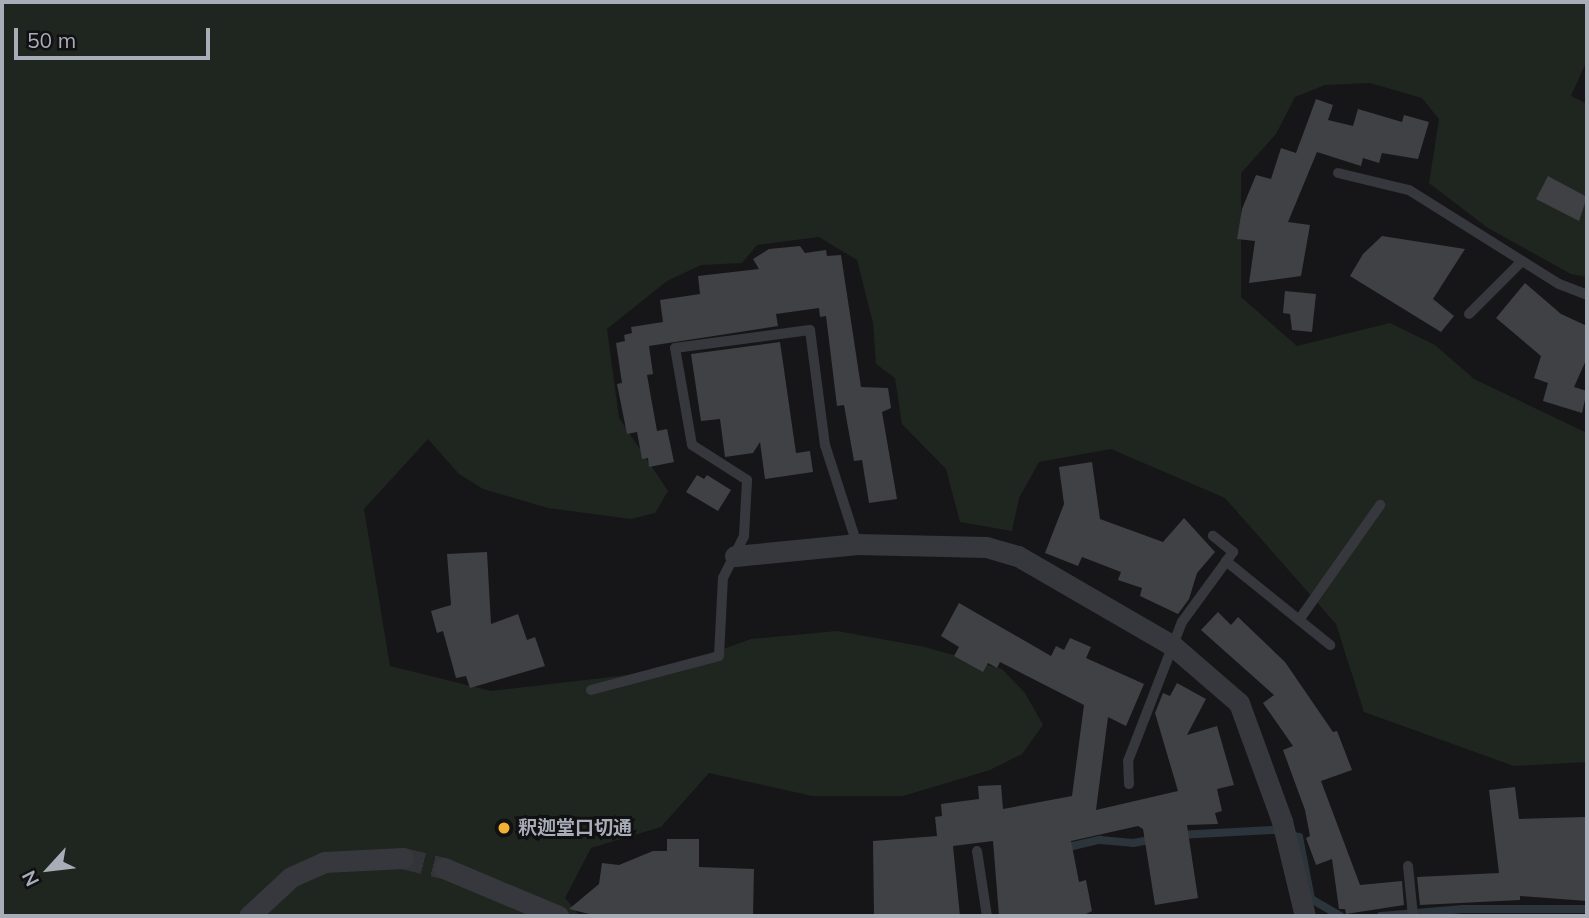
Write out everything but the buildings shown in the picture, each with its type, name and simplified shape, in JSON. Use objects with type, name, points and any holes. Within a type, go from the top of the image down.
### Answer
[{"type":"street","points":[[735,556],[857,544],[986,547],[1018,556],[1173,646],[1239,704],[1282,821],[1305,916]]},
{"type":"street","points":[[249,916],[291,877],[324,862],[403,858]]},
{"type":"street","points":[[444,868],[558,916]]},
{"type":"lane","points":[[1338,173],[1409,190],[1559,284],[1587,295]]},
{"type":"lane","points":[[1469,314],[1522,261]]},
{"type":"lane","points":[[591,691],[719,656],[723,578],[744,536],[747,480],[692,445],[675,348],[810,330],[825,445],[857,544]]},
{"type":"lane","points":[[1299,620],[1380,505]]},
{"type":"lane","points":[[1129,784],[1128,761],[1182,622],[1233,552],[1213,536]]},
{"type":"lane","points":[[1226,561],[1331,645]]},
{"type":"lane","points":[[977,851],[987,916]]},
{"type":"lane","points":[[1408,866],[1413,916]]},
{"type":"shaded area","points":[[2,2],[1587,2],[1587,60],[1571,96],[1587,104],[1587,277],[1571,274],[1488,228],[1429,183],[1439,119],[1422,98],[1370,83],[1325,85],[1295,97],[1276,134],[1241,173],[1241,297],[1297,346],[1390,323],[1435,345],[1474,379],[1587,433],[1587,762],[1514,766],[1364,712],[1336,624],[1225,498],[1111,449],[1039,462],[1019,498],[1012,531],[960,522],[946,469],[902,424],[895,378],[876,364],[873,323],[857,260],[819,237],[757,245],[742,263],[701,265],[667,281],[607,329],[619,418],[668,491],[655,513],[631,519],[548,508],[483,489],[459,474],[428,439],[364,509],[390,666],[491,691],[662,671],[751,639],[837,631],[925,647],[1002,669],[1025,693],[1043,725],[1022,754],[990,770],[903,796],[812,796],[709,773],[661,827],[591,848],[565,898],[580,916],[2,916]]},
{"type":"waterway","points":[[1178,835],[1274,830],[1299,837],[1311,899],[1341,916]]},
{"type":"waterway","points":[[1064,848],[1100,840],[1133,843],[1155,839]]},
{"type":"waterway","points":[[1381,916],[1463,909],[1587,909]]},
{"type":"tunnel","points":[[403,858],[444,868]]},
{"type":"place","name":"釈迦堂口切通","points":[[504,828]]}]
